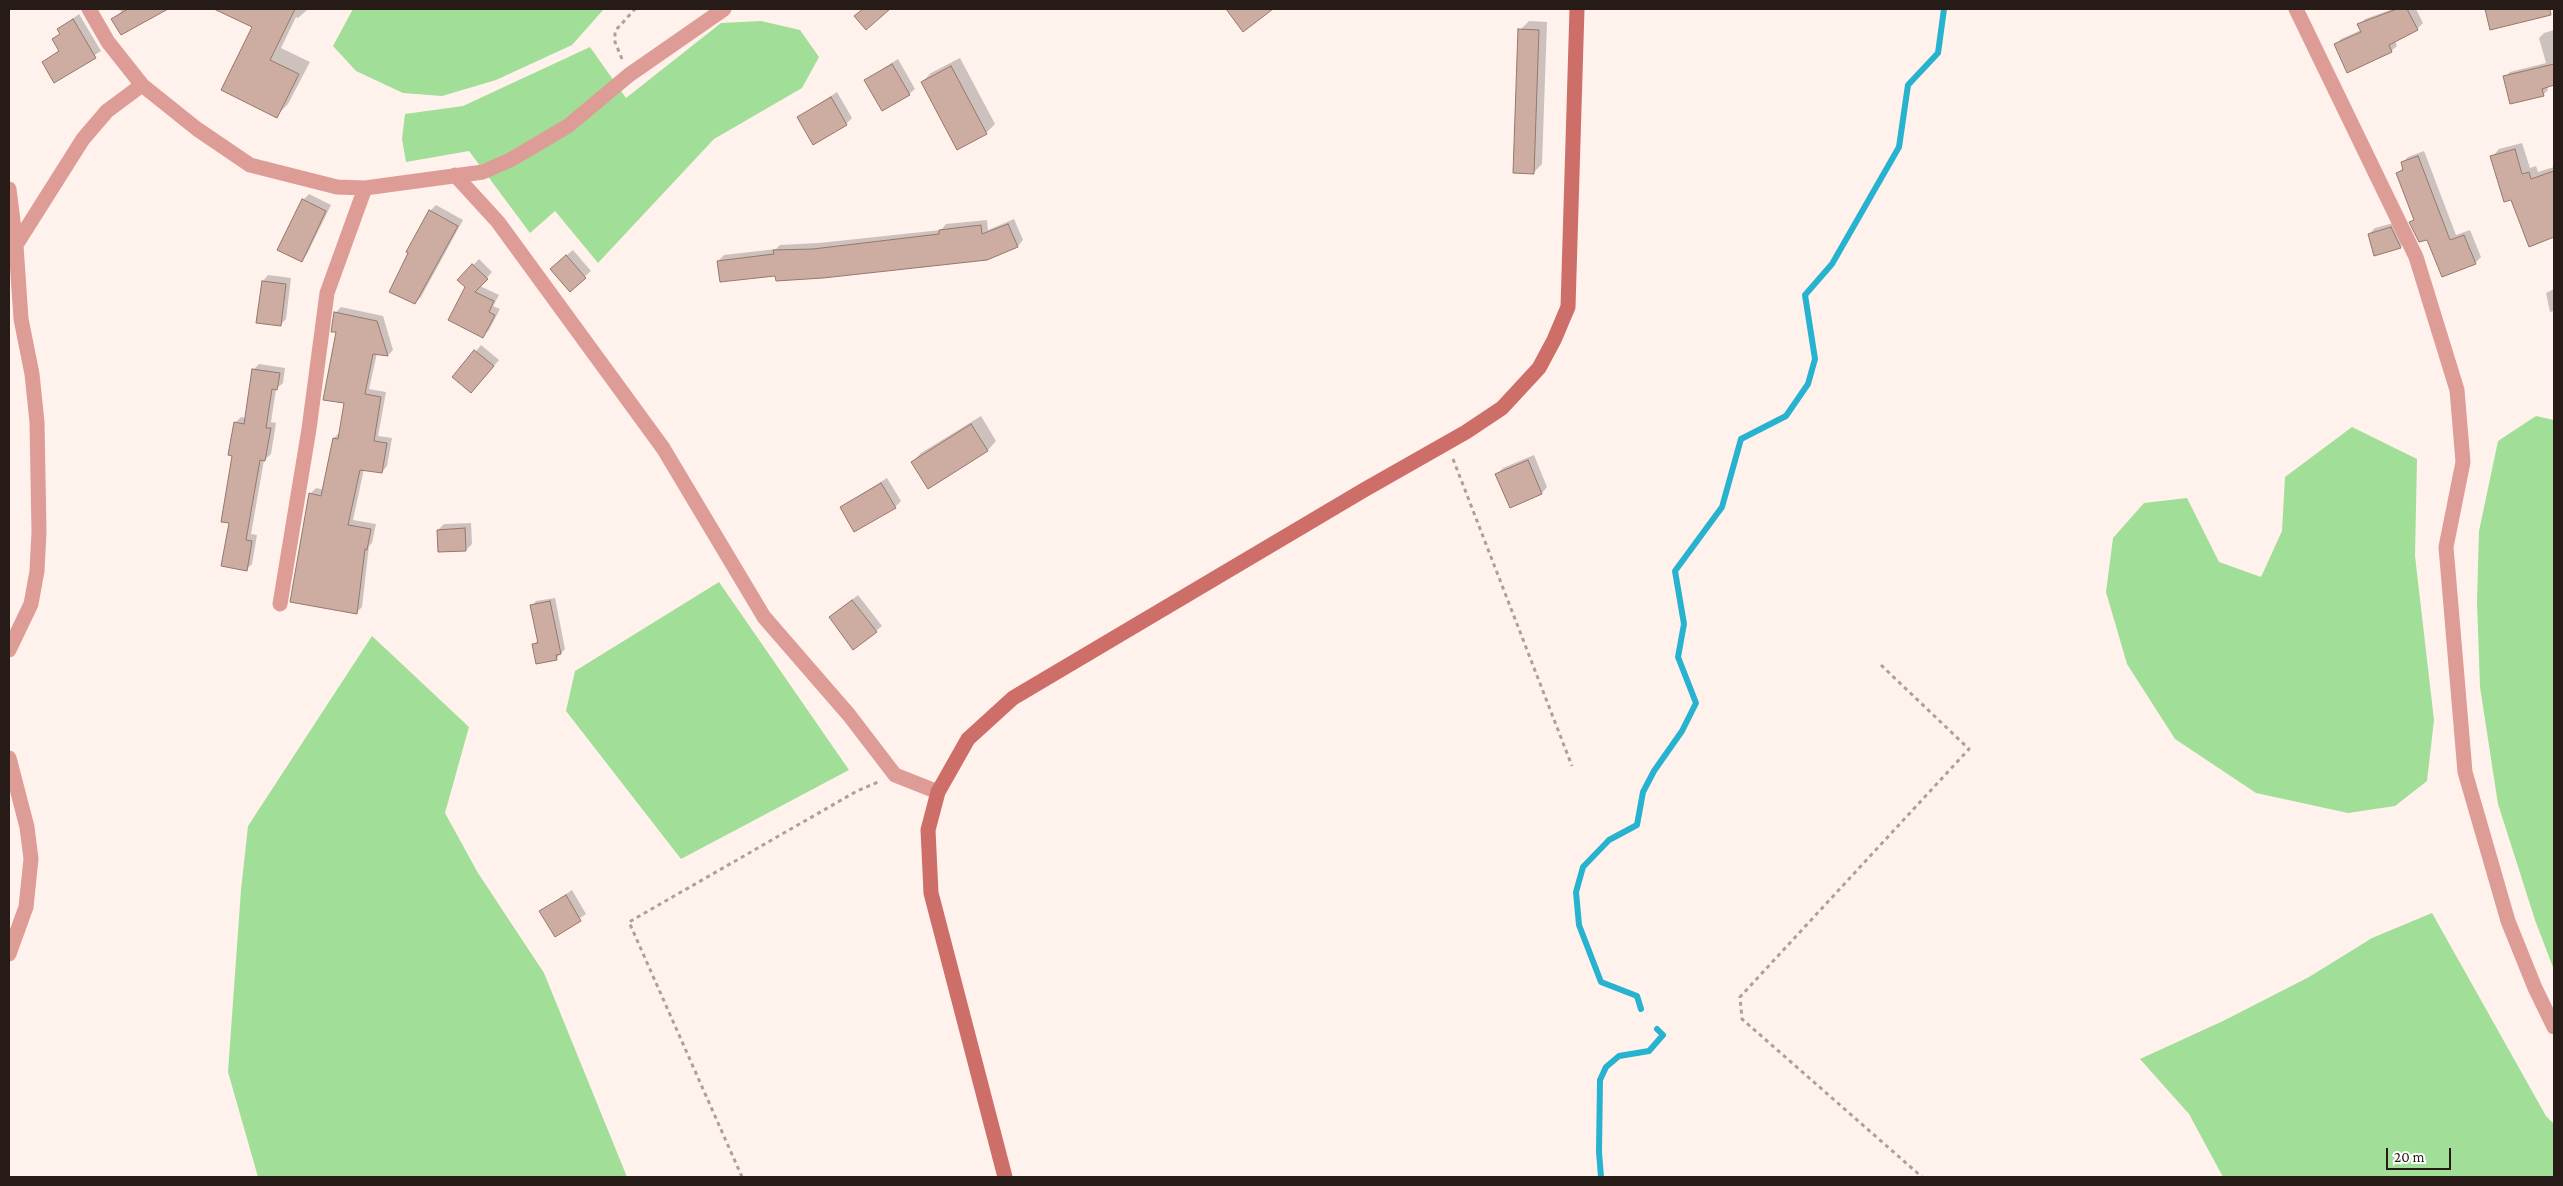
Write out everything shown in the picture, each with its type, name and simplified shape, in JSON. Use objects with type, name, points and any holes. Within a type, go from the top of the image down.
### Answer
[{"type":"street","points":[[89,9],[108,42],[142,85],[197,129],[250,165],[338,187],[365,188],[483,172],[534,147],[568,126],[629,75],[724,9]]},
{"type":"street","points":[[1005,1177],[931,893],[928,830],[938,792],[968,739],[1013,698],[1502,408],[1539,368],[1554,340],[1568,307],[1577,9]]},
{"type":"street","points":[[2296,9],[2416,258],[2457,390],[2463,462],[2446,547],[2465,772],[2508,922],[2535,988],[2554,1027]]},
{"type":"street","points":[[16,244],[83,139],[106,111],[142,85]]},
{"type":"street","points":[[455,175],[498,222],[663,448],[764,617],[804,665],[850,715],[895,774],[938,792]]},
{"type":"street","points":[[280,604],[309,429],[326,292],[365,188]]},
{"type":"street","points":[[9,189],[16,244],[21,319],[32,374],[37,422],[39,532],[37,571],[31,604],[9,650]]},
{"type":"street","points":[[9,758],[27,827],[30,859],[26,907],[9,954]]},
{"type":"path","points":[[629,75],[614,37],[615,31],[635,9]]},
{"type":"path","points":[[1447,442],[1572,766]]},
{"type":"path","points":[[1881,665],[1969,749],[1740,997],[1742,1019],[1922,1177]]},
{"type":"path","points":[[742,1177],[630,922],[857,791],[895,774]]},
{"type":"green space","points":[[353,9],[604,9],[572,45],[496,80],[442,96],[403,93],[356,71],[333,46]]},
{"type":"green space","points":[[761,21],[800,30],[819,57],[802,88],[714,139],[598,263],[555,211],[530,233],[469,151],[406,162],[402,139],[405,114],[463,106],[590,47],[626,98],[721,23]]},
{"type":"green space","points":[[2536,416],[2554,420],[2554,970],[2535,920],[2498,804],[2480,687],[2477,602],[2479,531],[2498,441]]},
{"type":"green space","points":[[2352,427],[2417,459],[2415,556],[2434,720],[2427,781],[2395,806],[2348,813],[2256,793],[2175,739],[2127,664],[2106,592],[2113,538],[2144,503],[2187,498],[2219,562],[2261,577],[2282,531],[2285,477]]},
{"type":"green space","points":[[719,582],[849,770],[681,859],[566,711],[575,671]]},
{"type":"green space","points":[[372,636],[469,727],[445,813],[478,873],[544,973],[627,1177],[258,1177],[228,1072],[241,890],[248,826]]},
{"type":"green space","points":[[2432,913],[2546,1116],[2554,1124],[2554,1177],[2223,1177],[2189,1114],[2140,1059],[2223,1021],[2309,977],[2372,938]]},
{"type":"building","points":[[128,9],[168,9],[121,35],[111,19]]},
{"type":"building","points":[[214,9],[295,9],[270,60],[299,74],[277,118],[221,90],[252,27]]},
{"type":"building","points":[[863,9],[890,9],[866,30],[854,16]]},
{"type":"building","points":[[1226,9],[1273,9],[1243,32]]},
{"type":"building","points":[[2397,9],[2407,9],[2418,30],[2389,45],[2392,52],[2347,73],[2334,44],[2361,32],[2357,24]]},
{"type":"building","points":[[2485,9],[2550,9],[2551,15],[2490,30]]},
{"type":"building","points":[[73,19],[96,58],[54,83],[42,62],[59,51],[52,39],[60,34],[57,29]]},
{"type":"building","points":[[1518,29],[1539,30],[1534,174],[1513,173]]},
{"type":"building","points":[[892,64],[910,95],[882,111],[864,80]]},
{"type":"building","points":[[2554,64],[2554,85],[2542,89],[2544,96],[2510,104],[2503,76]]},
{"type":"building","points":[[951,66],[987,134],[957,150],[921,82]]},
{"type":"building","points":[[831,97],[847,125],[813,145],[797,117]]},
{"type":"building","points":[[2515,149],[2522,174],[2529,172],[2531,179],[2554,171],[2554,237],[2529,247],[2511,200],[2504,202],[2490,156]]},
{"type":"building","points":[[2418,156],[2450,240],[2464,235],[2476,264],[2442,277],[2427,240],[2419,242],[2409,222],[2414,220],[2396,173],[2403,170],[2401,162]]},
{"type":"building","points":[[302,199],[326,211],[302,262],[277,250]]},
{"type":"building","points":[[429,210],[458,226],[415,304],[389,292],[408,253],[406,252]]},
{"type":"building","points":[[1008,224],[1018,247],[987,260],[823,278],[776,281],[775,276],[720,282],[717,261],[774,254],[773,250],[813,249],[939,234],[939,230],[981,225],[982,234]]},
{"type":"building","points":[[2391,227],[2401,248],[2374,256],[2368,234]]},
{"type":"building","points":[[566,255],[586,278],[570,292],[550,269]]},
{"type":"building","points":[[472,264],[488,279],[475,292],[494,301],[489,312],[495,315],[483,338],[448,320],[465,287],[457,280]]},
{"type":"building","points":[[262,281],[286,284],[281,326],[256,323]]},
{"type":"building","points":[[334,312],[377,321],[388,356],[373,354],[365,394],[381,397],[374,441],[387,443],[382,473],[360,470],[348,525],[371,529],[367,550],[365,549],[357,614],[290,602],[309,493],[321,496],[333,438],[338,439],[344,403],[323,400],[336,332],[331,332]]},
{"type":"building","points":[[474,350],[494,366],[471,393],[452,377]]},
{"type":"building","points":[[252,369],[280,373],[277,390],[272,389],[266,428],[271,428],[265,461],[260,460],[246,540],[252,541],[247,571],[221,566],[229,523],[221,522],[232,456],[228,455],[234,422],[244,424]]},
{"type":"building","points":[[971,424],[988,451],[928,489],[911,462]]},
{"type":"building","points":[[1528,460],[1542,494],[1510,508],[1495,474]]},
{"type":"building","points":[[881,483],[896,508],[854,532],[840,507]]},
{"type":"building","points":[[465,528],[466,551],[438,552],[437,530]]},
{"type":"building","points":[[852,600],[877,632],[853,650],[829,617]]},
{"type":"building","points":[[550,601],[561,654],[556,655],[557,660],[536,664],[532,644],[538,643],[530,605]]},
{"type":"building","points":[[566,895],[581,921],[555,937],[539,911]]},
{"type":"waterway","points":[[1641,1009],[1637,996],[1601,982],[1579,925],[1576,892],[1583,867],[1609,840],[1637,825],[1643,792],[1654,771],[1682,731],[1696,703],[1678,657],[1684,624],[1675,571],[1722,507],[1741,439],[1786,416],[1808,384],[1815,359],[1805,295],[1832,264],[1899,147],[1908,85],[1938,53],[1944,9]]},
{"type":"waterway","points":[[1601,1177],[1599,1152],[1600,1080],[1606,1067],[1619,1056],[1649,1051],[1663,1035],[1657,1029]]}]
